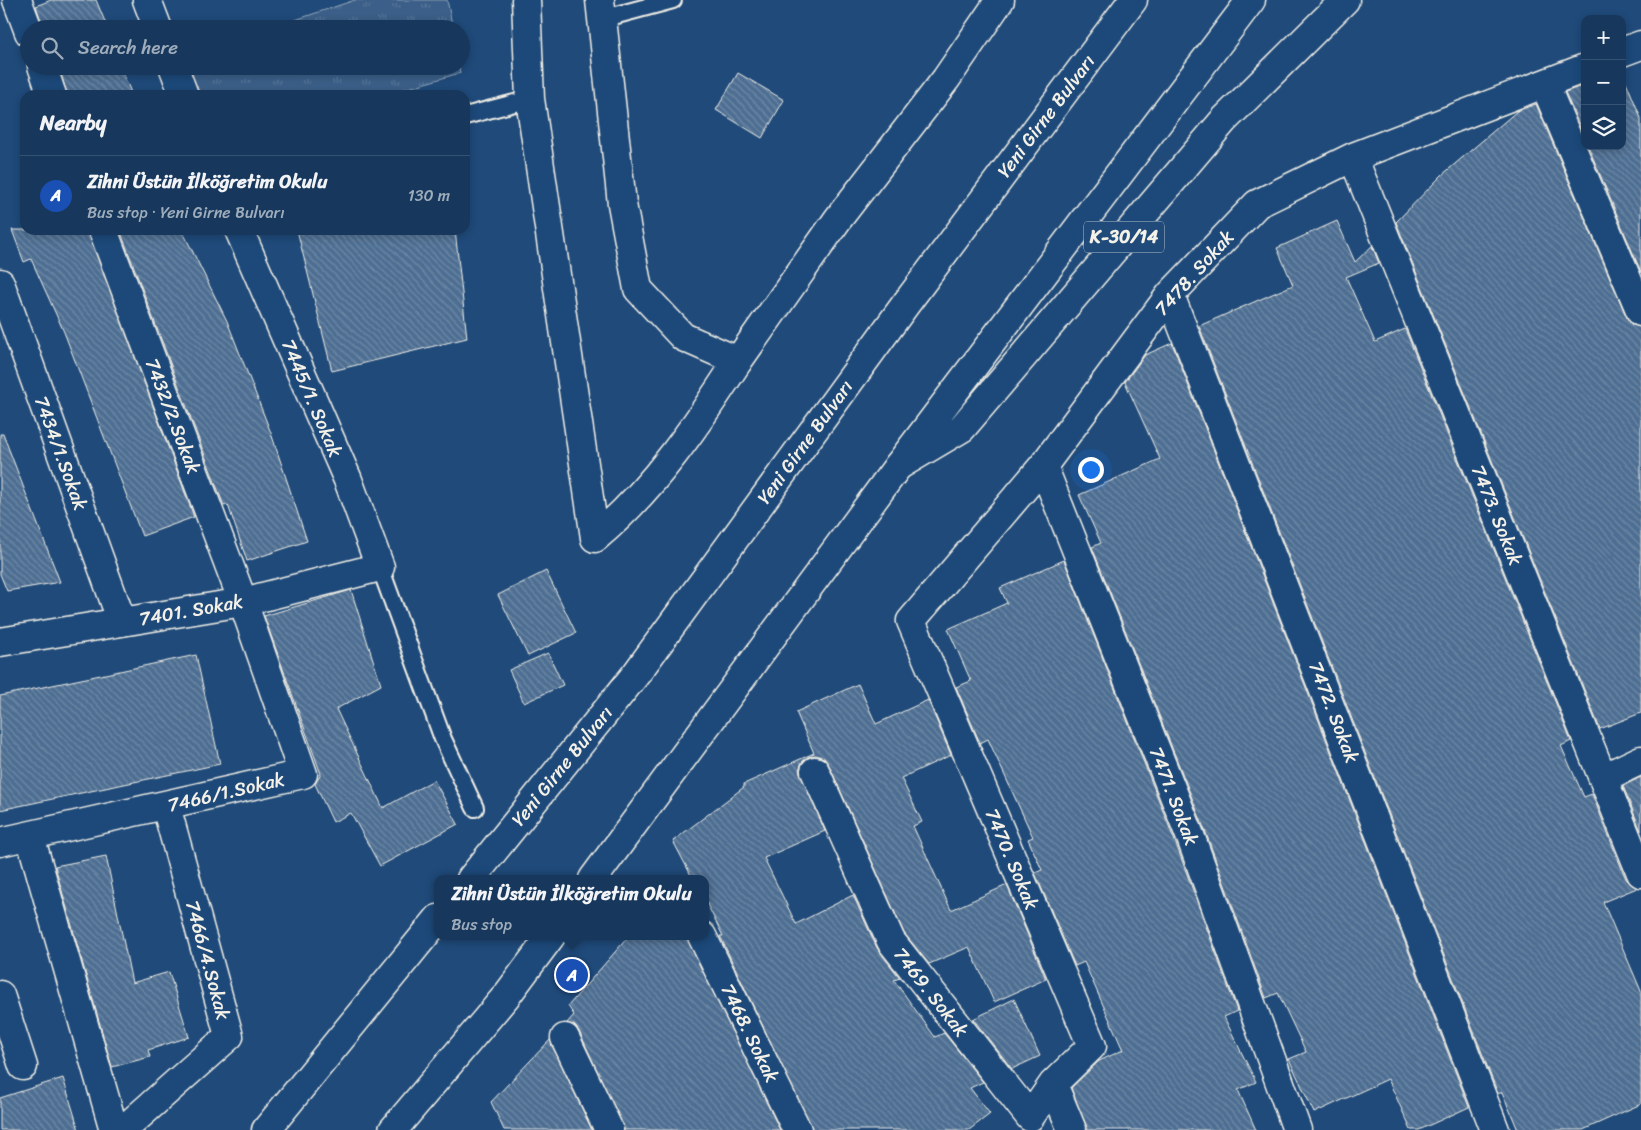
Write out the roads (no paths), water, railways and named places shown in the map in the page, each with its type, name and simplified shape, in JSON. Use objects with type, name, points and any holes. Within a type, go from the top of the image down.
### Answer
[{"type":"main road","points":[[17,0],[24,20]]},
{"type":"main road","points":[[146,0],[154,20]]},
{"type":"main road","points":[[526,0],[530,99],[595,538],[620,516],[691,432],[738,361],[838,219],[946,80],[1000,0]]},
{"type":"main road","name":"Yeni Girne Bulvarı","points":[[474,875],[636,674],[905,305],[1133,0]]},
{"type":"main road","points":[[596,875],[898,466],[1251,0]]},
{"type":"main road","name":"K-30/14","points":[[898,466],[962,428],[1224,120],[1345,0]]},
{"type":"main road","points":[[601,9],[622,204],[638,289],[683,337],[738,361]]},
{"type":"main road","points":[[1626,50],[1641,44]]},
{"type":"main road","name":"7478. Sokak","points":[[911,621],[1043,466],[1170,295],[1257,204],[1353,157],[1581,70]]},
{"type":"main road","points":[[45,75],[50,90]]},
{"type":"main road","points":[[176,75],[182,90]]},
{"type":"main road","points":[[1545,85],[1641,312]]},
{"type":"main road","name":"7473. Sokak","points":[[1353,157],[1641,873]]},
{"type":"main road","name":"7432/2.Sokak","points":[[105,235],[243,602]]},
{"type":"main road","name":"7445/1. Sokak","points":[[242,235],[348,480],[380,567]]},
{"type":"main road","name":"7434/1.Sokak","points":[[0,283],[122,622]]},
{"type":"main road","name":"7472. Sokak","points":[[1170,295],[1495,1130]]},
{"type":"main road","name":"7471. Sokak","points":[[1043,466],[1191,838],[1297,1130]]},
{"type":"main road","name":"7401. Sokak","points":[[0,642],[243,602],[380,567]]},
{"type":"main road","name":"7466/1.Sokak","points":[[0,842],[302,774],[243,602]]},
{"type":"main road","name":"7470. Sokak","points":[[911,621],[1092,1046],[1053,1084]]},
{"type":"main road","points":[[1603,778],[1641,760]]},
{"type":"main road","name":"7469. Sokak","points":[[815,771],[891,940],[1030,1117],[1053,1084]]},
{"type":"main road","name":"7466/4.Sokak","points":[[123,1130],[229,1036],[166,806]]},
{"type":"main road","points":[[30,836],[114,1130]]},
{"type":"main road","points":[[266,1130],[434,924]]},
{"type":"main road","points":[[393,1130],[507,995],[548,940]]},
{"type":"main road","name":"7468. Sokak","points":[[704,940],[798,1130]]},
{"type":"main road","points":[[0,996],[23,1066]]},
{"type":"main road","points":[[565,1038],[609,1130]]},
{"type":"main road","points":[[1053,1084],[1072,1130]]},
{"type":"lane","points":[[601,9],[673,0]]},
{"type":"lane","points":[[470,115],[530,99]]},
{"type":"lane","points":[[380,567],[443,738],[475,808]]},
{"type":"place","name":"Zihni Üstün İlköğretim Okulu","points":[[572,975]]}]
